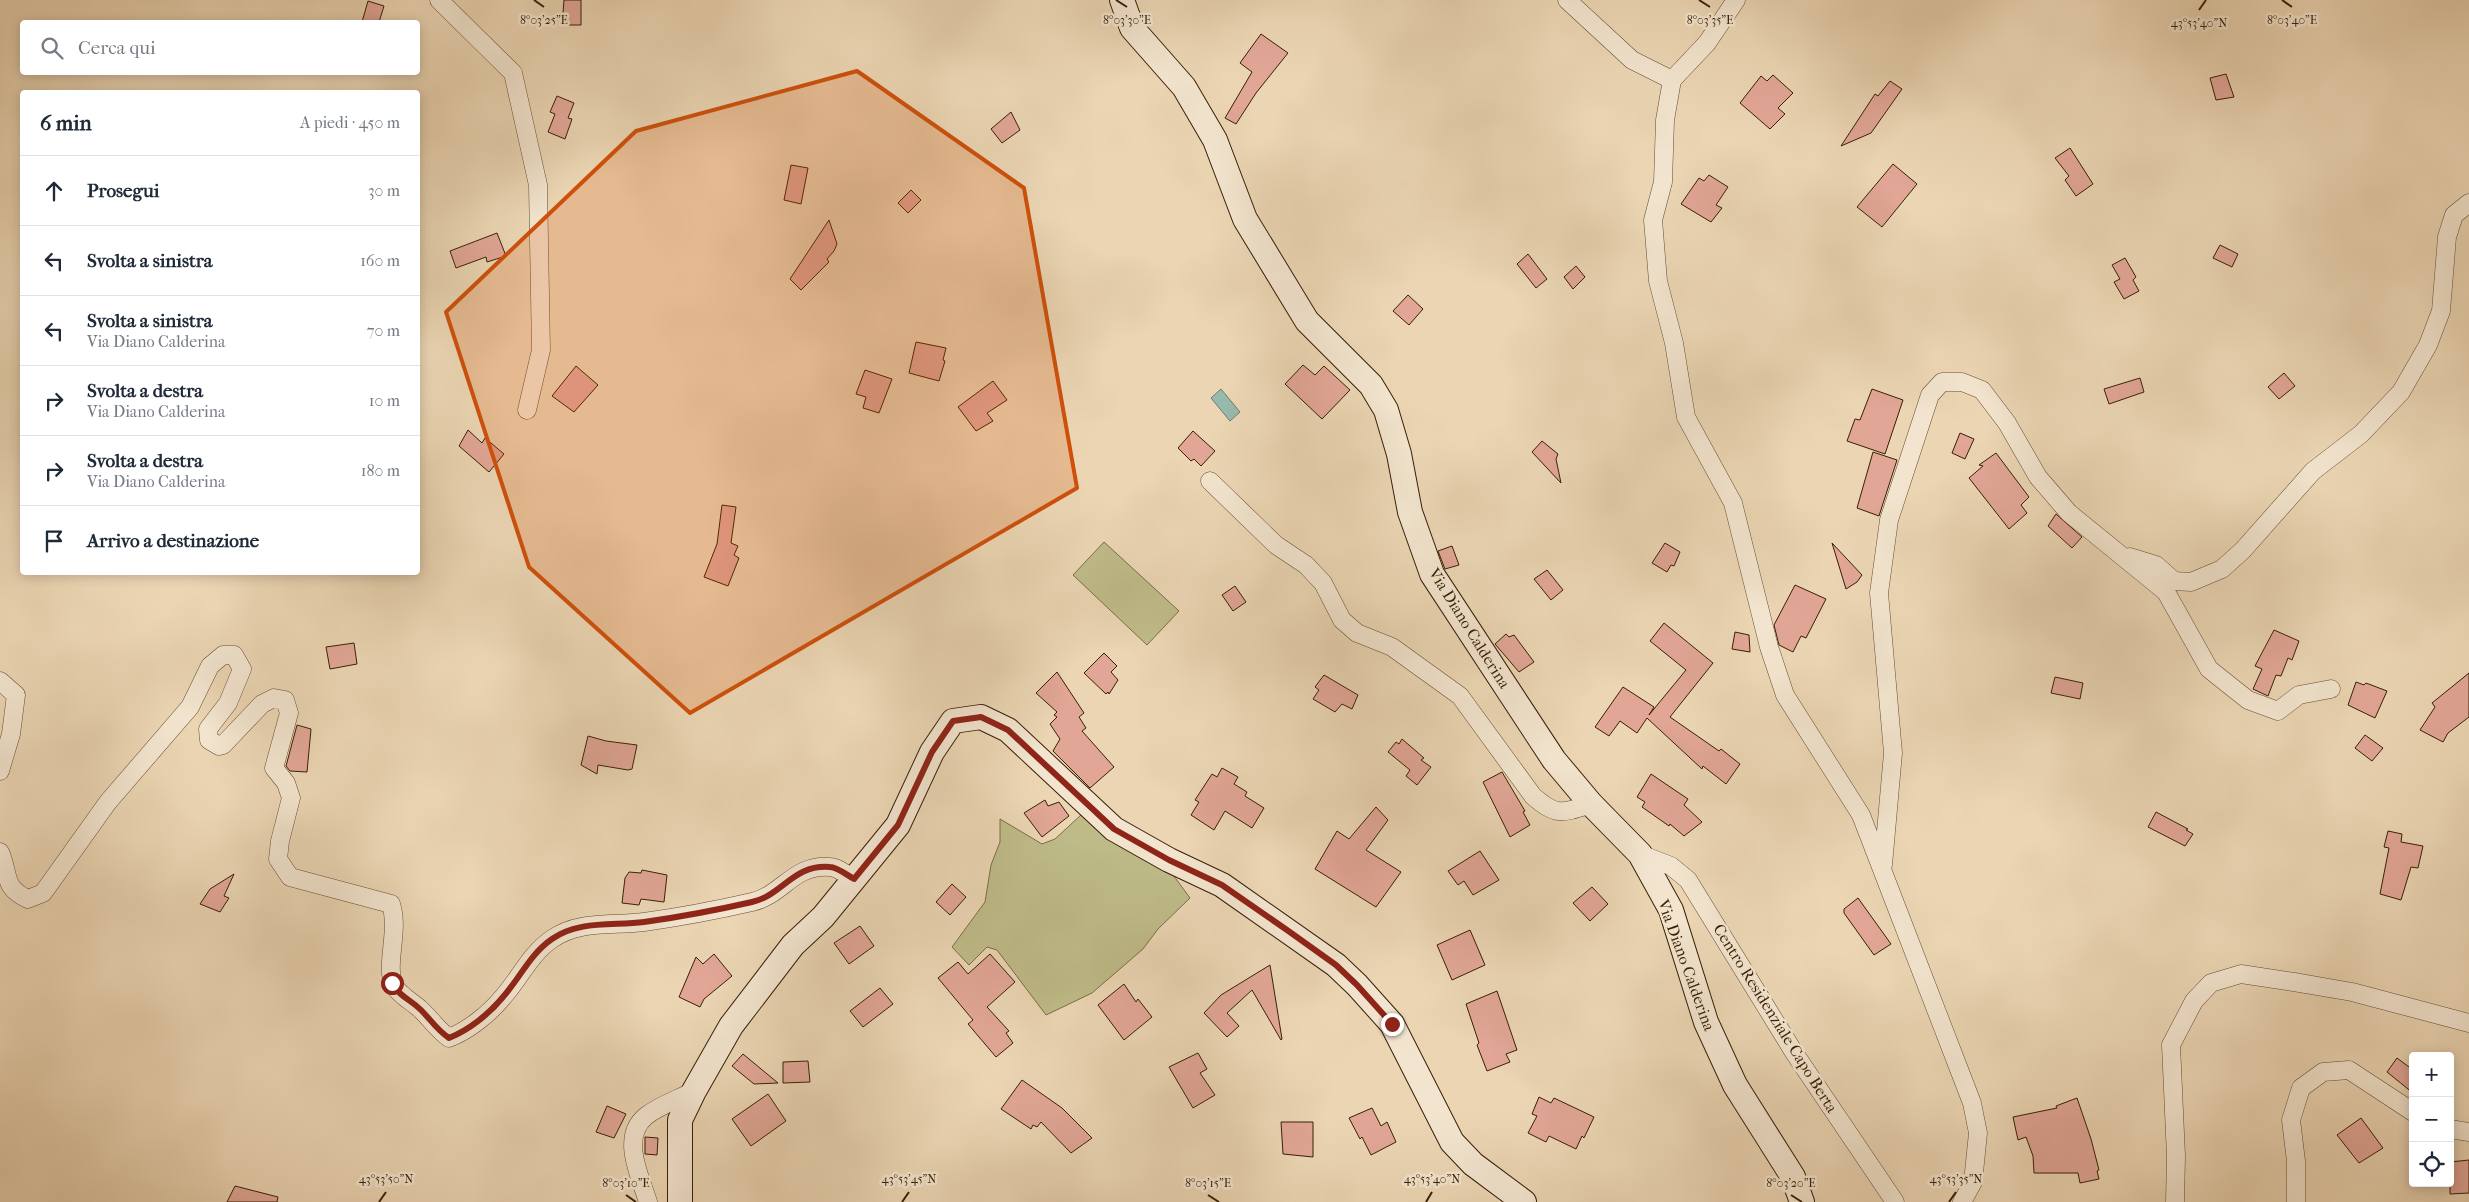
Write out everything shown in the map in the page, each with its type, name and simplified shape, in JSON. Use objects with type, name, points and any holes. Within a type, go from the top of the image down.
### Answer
[{"type":"main road","name":"Via Diano Calderina","points":[[1122,0],[1132,28],[1184,87],[1211,133],[1245,219],[1307,321],[1371,385],[1386,410],[1399,454],[1410,512],[1432,574],[1554,760],[1591,804],[1640,854],[1671,910],[1706,1022],[1735,1085],[1793,1178],[1802,1202]]},
{"type":"main road","points":[[680,1202],[680,1120],[694,1091],[731,1026],[793,945],[823,917],[898,825],[932,752],[953,721],[981,717],[1008,730],[1114,829],[1169,860],[1222,885],[1336,965],[1392,1024],[1452,1142],[1473,1164],[1524,1202]]},
{"type":"street","points":[[439,0],[513,72],[538,185],[542,350],[527,410]]},
{"type":"street","points":[[1567,0],[1632,60],[1672,80]]},
{"type":"street","points":[[1736,0],[1707,44],[1672,80],[1665,120],[1663,182],[1653,220],[1658,281],[1674,343],[1686,417],[1733,503],[1769,647],[1784,695],[1862,815],[1916,962],[1972,1103],[1978,1133],[1974,1182],[1962,1202]]},
{"type":"street","points":[[2122,555],[2156,565],[2174,581],[2191,582],[2222,568],[2243,550],[2313,471],[2361,434],[2401,392],[2428,345],[2441,311],[2447,237],[2454,215],[2469,203]]},
{"type":"street","points":[[1883,868],[1893,753],[1879,593],[1889,520],[1930,395],[1942,382],[1962,382],[1982,390],[2007,423],[2038,477],[2069,513],[2166,592],[2209,669],[2248,700],[2278,711],[2299,695],[2331,689]]},
{"type":"street","points":[[1210,481],[1276,546],[1306,565],[1323,583],[1342,620],[1357,633],[1392,647],[1460,696],[1533,796],[1548,809],[1565,812],[1591,804]]},
{"type":"street","points":[[0,852],[7,880],[14,893],[28,899],[43,894],[108,802],[190,706],[210,666],[223,655],[234,655],[242,669],[228,703],[208,729],[209,740],[219,746],[224,745],[262,704],[274,698],[285,700],[288,713],[274,768],[286,783],[291,798],[280,841],[278,859],[290,877],[391,904],[395,917],[390,965],[392,983],[400,996],[420,1009],[436,1029],[449,1038],[465,1031],[503,997],[527,962],[552,938],[590,924],[617,925],[644,922],[755,901],[778,888],[802,870],[832,867],[854,879]]},
{"type":"street","points":[[0,681],[16,695],[11,734],[0,772]]},
{"type":"street","name":"Centro Residenziale Capo Berta","points":[[1640,854],[1671,866],[1688,880],[1795,1054],[1895,1202]]},
{"type":"street","points":[[2175,1202],[2176,1156],[2171,1045],[2194,1001],[2211,984],[2241,974],[2294,982],[2379,998],[2469,1023]]},
{"type":"street","points":[[2296,1202],[2296,1161],[2291,1120],[2301,1088],[2323,1072],[2349,1070],[2409,1109]]},
{"type":"street","points":[[648,1202],[636,1162],[632,1140],[634,1132],[647,1115],[694,1091]]},
{"type":"street","points":[[2454,1130],[2469,1132]]},
{"type":"highlighted area","points":[[857,71],[1024,188],[1077,488],[690,713],[529,567],[446,312],[636,131]]},
{"type":"shaded area","points":[[1104,542],[1179,611],[1147,645],[1073,575]]},
{"type":"shaded area","points":[[1082,814],[1168,868],[1190,898],[1158,929],[1143,949],[1092,993],[1046,1015],[997,950],[987,947],[969,965],[952,947],[985,902],[991,865],[1000,842],[1000,819],[1042,844],[1055,839]]},
{"type":"water","points":[[1221,389],[1240,412],[1230,421],[1211,398]]},
{"type":"building","points":[[564,0],[581,0],[581,25],[562,25]]},
{"type":"building","points":[[368,1],[384,6],[380,20],[363,20]]},
{"type":"building","points":[[1261,34],[1288,53],[1256,93],[1236,124],[1225,118],[1252,72],[1240,63]]},
{"type":"building","points":[[2226,74],[2234,97],[2216,100],[2210,78]]},
{"type":"building","points":[[1773,75],[1793,93],[1778,108],[1785,114],[1770,129],[1740,103],[1761,76],[1767,81]]},
{"type":"building","points":[[1890,81],[1902,89],[1871,133],[1841,146],[1875,94],[1878,96]]},
{"type":"building","points":[[557,96],[574,103],[568,118],[572,119],[565,139],[548,132],[555,114],[550,112]]},
{"type":"building","points":[[1011,112],[1020,130],[1002,143],[991,129]]},
{"type":"building","points":[[2070,148],[2093,184],[2076,196],[2065,180],[2069,176],[2055,158]]},
{"type":"building","points":[[1893,164],[1917,184],[1882,227],[1857,207]]},
{"type":"building","points":[[791,165],[808,168],[801,204],[784,200]]},
{"type":"building","points":[[1709,175],[1728,187],[1716,205],[1722,208],[1711,222],[1681,204],[1699,178],[1704,181]]},
{"type":"building","points":[[911,190],[921,200],[908,213],[898,203]]},
{"type":"building","points":[[829,220],[837,244],[827,259],[829,262],[801,290],[790,279]]},
{"type":"building","points":[[497,233],[506,256],[487,262],[486,257],[456,268],[450,251]]},
{"type":"building","points":[[2220,245],[2238,254],[2232,267],[2213,258]]},
{"type":"building","points":[[1528,254],[1547,279],[1536,288],[1517,264]]},
{"type":"building","points":[[2125,258],[2136,277],[2133,280],[2139,291],[2124,299],[2114,282],[2120,279],[2112,265]]},
{"type":"building","points":[[1576,266],[1585,277],[1573,289],[1564,277]]},
{"type":"building","points":[[1408,295],[1423,309],[1409,325],[1393,311]]},
{"type":"building","points":[[916,342],[946,348],[943,360],[945,361],[939,381],[909,373]]},
{"type":"building","points":[[1303,365],[1315,375],[1324,366],[1350,390],[1322,419],[1285,384]]},
{"type":"building","points":[[576,366],[598,385],[574,412],[552,396]]},
{"type":"building","points":[[865,370],[892,379],[879,413],[863,408],[866,397],[856,394]]},
{"type":"building","points":[[2284,373],[2295,386],[2279,399],[2268,387]]},
{"type":"building","points":[[2140,378],[2144,392],[2109,404],[2104,389]]},
{"type":"building","points":[[993,381],[1007,400],[987,413],[993,421],[976,431],[958,407]]},
{"type":"building","points":[[1872,389],[1903,400],[1885,454],[1847,441],[1855,419],[1860,420]]},
{"type":"building","points":[[468,430],[482,443],[485,438],[504,454],[489,472],[459,446]]},
{"type":"building","points":[[1193,431],[1215,451],[1201,466],[1194,459],[1191,461],[1178,448]]},
{"type":"building","points":[[1960,433],[1974,439],[1965,459],[1952,453]]},
{"type":"building","points":[[1542,441],[1558,454],[1556,459],[1561,483],[1532,452]]},
{"type":"building","points":[[1873,452],[1897,460],[1879,516],[1857,508]]},
{"type":"building","points":[[1996,453],[2029,497],[2021,505],[2027,513],[2009,529],[1969,478],[1983,466],[1979,465]]},
{"type":"building","points":[[722,505],[736,507],[731,543],[738,546],[734,555],[739,558],[728,586],[704,577],[717,544]]},
{"type":"building","points":[[2056,514],[2082,537],[2072,548],[2048,526]]},
{"type":"building","points":[[1665,543],[1680,552],[1674,566],[1671,565],[1667,572],[1652,563]]},
{"type":"building","points":[[1832,543],[1862,575],[1857,582],[1846,589]]},
{"type":"building","points":[[1452,546],[1459,565],[1445,569],[1438,551]]},
{"type":"building","points":[[1547,570],[1563,590],[1551,600],[1534,579]]},
{"type":"building","points":[[1795,585],[1826,599],[1806,638],[1801,636],[1793,652],[1779,645],[1774,625]]},
{"type":"building","points":[[1235,586],[1246,602],[1233,611],[1222,595]]},
{"type":"building","points":[[1664,623],[1713,663],[1670,717],[1719,751],[1721,749],[1740,764],[1726,784],[1703,766],[1702,769],[1647,718],[1637,733],[1620,721],[1609,736],[1595,727],[1623,687],[1654,707],[1649,715],[1686,670],[1650,641]]},
{"type":"building","points":[[2274,630],[2299,641],[2292,660],[2288,658],[2281,676],[2276,675],[2268,696],[2253,689],[2262,669],[2255,666]]},
{"type":"building","points":[[1735,632],[1749,635],[1750,652],[1732,649]]},
{"type":"building","points":[[1506,634],[1509,637],[1514,635],[1534,662],[1519,672],[1495,644]]},
{"type":"building","points":[[354,643],[357,664],[330,669],[326,647]]},
{"type":"building","points":[[1104,653],[1117,666],[1111,672],[1118,680],[1109,694],[1108,692],[1106,694],[1084,673]]},
{"type":"building","points":[[1057,672],[1084,713],[1079,717],[1086,728],[1082,731],[1114,767],[1090,788],[1053,751],[1060,739],[1050,724],[1057,717],[1054,715],[1057,712],[1036,693]]},
{"type":"building","points":[[2469,673],[2469,717],[2448,733],[2443,742],[2420,730],[2435,707],[2432,703]]},
{"type":"building","points":[[1324,675],[1358,695],[1352,709],[1342,704],[1335,712],[1313,699],[1319,690],[1315,687]]},
{"type":"building","points":[[2055,677],[2083,683],[2080,699],[2051,693]]},
{"type":"building","points":[[2356,682],[2364,685],[2366,683],[2387,691],[2375,718],[2348,705]]},
{"type":"building","points":[[297,725],[311,729],[307,772],[290,771],[286,766]]},
{"type":"building","points":[[2365,735],[2383,748],[2372,761],[2355,748]]},
{"type":"building","points":[[588,736],[606,741],[637,745],[632,769],[598,765],[597,774],[581,765]]},
{"type":"building","points":[[1402,739],[1424,758],[1421,760],[1431,767],[1417,785],[1406,776],[1410,770],[1388,752],[1396,742],[1399,744]]},
{"type":"building","points":[[1222,768],[1238,777],[1234,784],[1247,792],[1245,796],[1264,808],[1252,828],[1225,811],[1214,830],[1191,815],[1199,802],[1195,800],[1212,774],[1217,777]]},
{"type":"building","points":[[1502,772],[1525,811],[1523,812],[1530,825],[1510,837],[1483,782]]},
{"type":"building","points":[[1651,774],[1688,799],[1684,805],[1702,822],[1684,836],[1670,824],[1669,826],[1642,807],[1645,802],[1637,797]]},
{"type":"building","points":[[1045,800],[1048,806],[1059,802],[1069,816],[1042,837],[1024,813]]},
{"type":"building","points":[[1376,807],[1388,820],[1366,850],[1401,872],[1376,907],[1315,869],[1337,831],[1349,839]]},
{"type":"building","points":[[2156,812],[2188,829],[2186,830],[2193,834],[2185,846],[2148,827]]},
{"type":"building","points":[[2388,831],[2402,834],[2401,842],[2423,846],[2418,868],[2411,867],[2401,900],[2380,894],[2389,848],[2384,847]]},
{"type":"building","points":[[1480,851],[1499,880],[1473,895],[1464,881],[1458,885],[1448,871]]},
{"type":"building","points":[[642,870],[667,875],[664,902],[641,899],[639,905],[622,903],[625,878],[629,872],[641,873]]},
{"type":"building","points":[[234,874],[224,896],[229,898],[220,912],[200,904],[210,889]]},
{"type":"building","points":[[952,884],[966,897],[950,915],[936,902]]},
{"type":"building","points":[[1592,887],[1608,904],[1590,921],[1573,903]]},
{"type":"building","points":[[1858,898],[1891,944],[1874,955],[1844,913],[1844,909]]},
{"type":"building","points":[[860,926],[874,946],[849,964],[834,943]]},
{"type":"building","points":[[1470,930],[1485,965],[1452,980],[1437,945]]},
{"type":"building","points":[[714,954],[732,976],[704,999],[700,1007],[679,997],[696,957],[703,964]]},
{"type":"building","points":[[990,954],[1015,982],[987,1007],[1009,1031],[1006,1033],[1013,1043],[996,1057],[968,1024],[973,1020],[938,978],[958,962],[968,974]]},
{"type":"building","points":[[1270,965],[1282,1039],[1252,990],[1227,1013],[1239,1026],[1227,1037],[1204,1013],[1221,995]]},
{"type":"building","points":[[1124,984],[1136,1002],[1138,999],[1152,1017],[1124,1040],[1098,1005]]},
{"type":"building","points":[[880,988],[893,1004],[863,1027],[850,1011]]},
{"type":"building","points":[[1497,991],[1517,1050],[1506,1054],[1510,1062],[1487,1071],[1477,1045],[1479,1043],[1466,1004]]},
{"type":"building","points":[[1198,1053],[1207,1069],[1200,1073],[1215,1095],[1193,1108],[1169,1067]]},
{"type":"building","points":[[743,1054],[778,1083],[754,1084],[732,1066]]},
{"type":"building","points":[[2397,1058],[2409,1067],[2409,1090],[2387,1072]]},
{"type":"building","points":[[808,1061],[810,1082],[783,1083],[783,1062]]},
{"type":"building","points":[[1022,1080],[1062,1108],[1092,1138],[1071,1153],[1041,1122],[1037,1127],[1033,1125],[1031,1129],[1001,1109]]},
{"type":"building","points":[[768,1094],[786,1121],[751,1146],[732,1119]]},
{"type":"building","points":[[1539,1097],[1551,1103],[1554,1098],[1594,1117],[1584,1138],[1582,1136],[1576,1149],[1549,1136],[1546,1142],[1528,1133],[1537,1116],[1532,1114]]},
{"type":"building","points":[[2077,1098],[2091,1139],[2099,1170],[2097,1171],[2099,1179],[2080,1183],[2078,1173],[2034,1173],[2033,1156],[2026,1137],[2018,1140],[2013,1117],[2057,1108],[2056,1106]]},
{"type":"building","points":[[607,1106],[626,1114],[614,1138],[596,1132]]},
{"type":"building","points":[[1372,1108],[1381,1126],[1387,1122],[1396,1142],[1371,1155],[1349,1118]]},
{"type":"building","points":[[2361,1118],[2383,1148],[2359,1163],[2337,1135]]},
{"type":"building","points":[[1281,1122],[1313,1122],[1313,1157],[1283,1154]]},
{"type":"building","points":[[645,1137],[658,1138],[657,1155],[645,1154]]},
{"type":"building","points":[[2469,1160],[2469,1193],[2450,1194],[2450,1187],[2454,1187],[2454,1162]]},
{"type":"building","points":[[235,1186],[278,1197],[277,1202],[227,1202]]},
{"type":"route","points":[[392,983],[400,996],[420,1009],[436,1029],[449,1038],[465,1031],[503,997],[527,962],[552,938],[590,924],[617,925],[644,922],[755,901],[778,888],[802,870],[832,867],[854,879],[898,825],[932,752],[953,721],[981,717],[1008,730],[1070,790],[1114,829],[1169,860],[1222,885],[1336,965],[1392,1024]]}]
